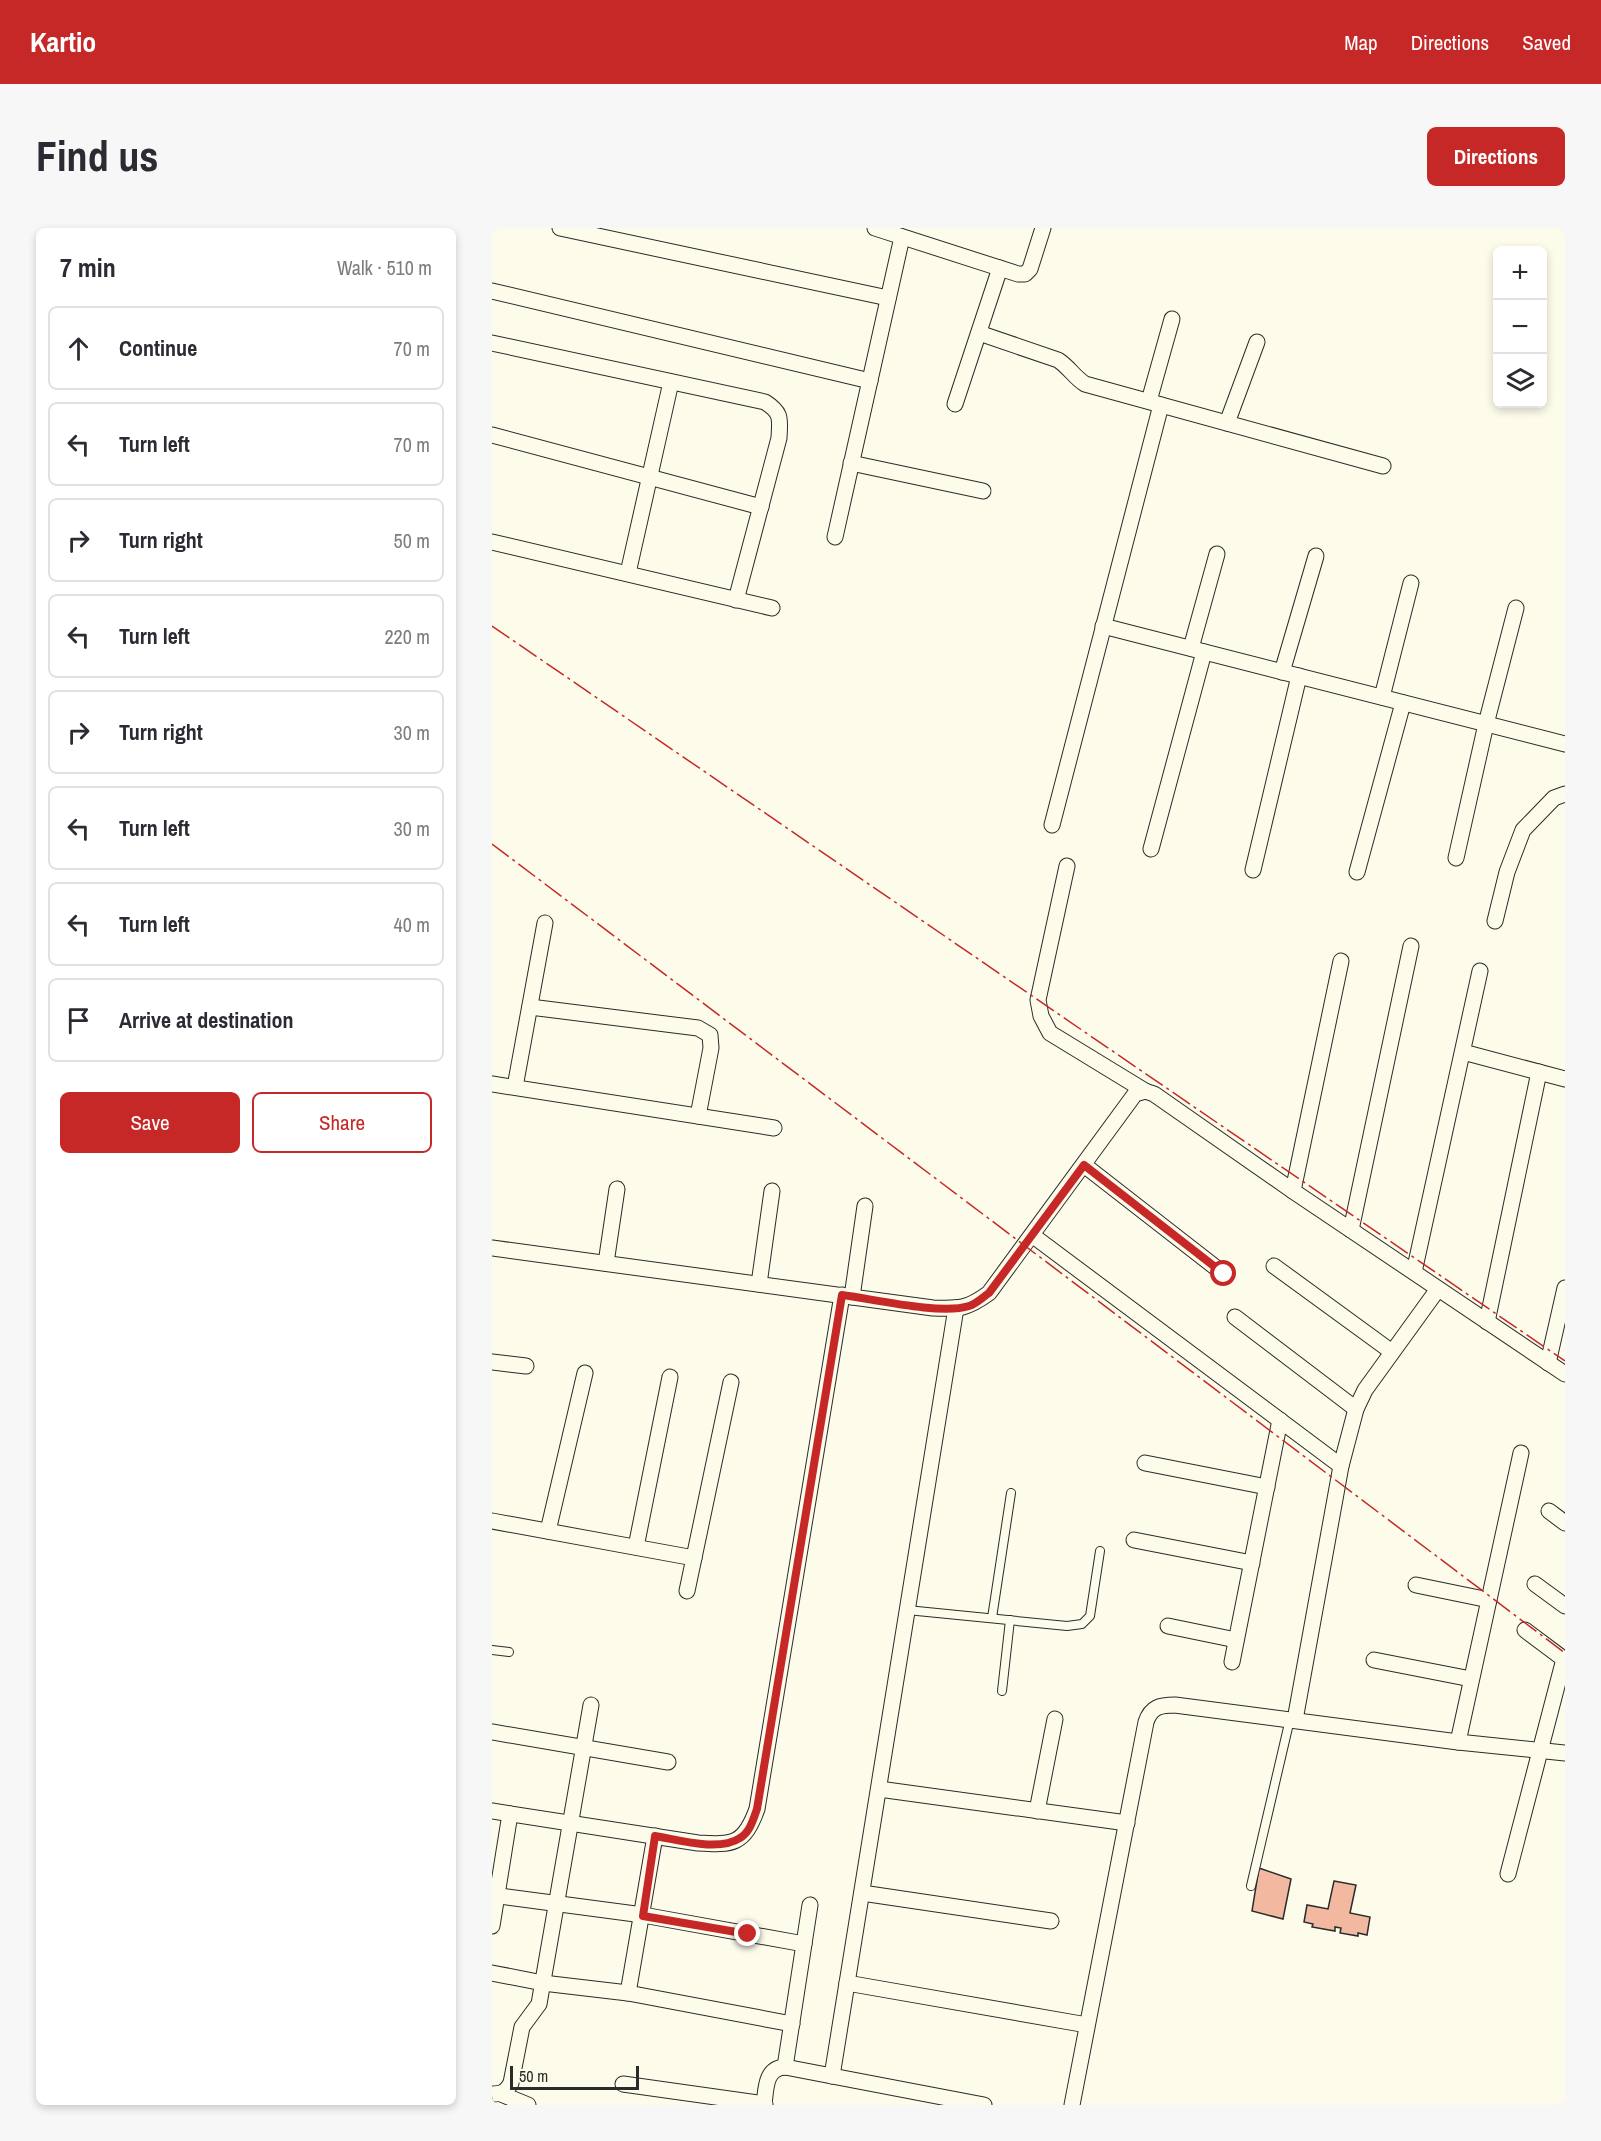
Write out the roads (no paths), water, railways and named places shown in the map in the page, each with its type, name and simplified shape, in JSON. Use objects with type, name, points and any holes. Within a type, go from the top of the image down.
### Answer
[{"type":"street","points":[[560,228],[888,298]]},
{"type":"street","points":[[874,228],[1018,274],[1025,274],[1030,269],[1043,228]]},
{"type":"street","points":[[835,537],[902,237]]},
{"type":"street","points":[[955,404],[1000,268]]},
{"type":"street","points":[[492,291],[870,381]]},
{"type":"street","points":[[1052,825],[1103,626],[1155,403],[1172,319]]},
{"type":"street","points":[[979,333],[1058,360],[1085,384],[1383,466]]},
{"type":"street","points":[[1227,423],[1257,342]]},
{"type":"street","points":[[492,343],[765,402],[776,409],[780,419],[779,438],[736,600]]},
{"type":"street","points":[[628,573],[671,382]]},
{"type":"street","points":[[492,435],[761,507]]},
{"type":"street","points":[[851,463],[983,491]]},
{"type":"street","points":[[492,542],[772,608]]},
{"type":"street","points":[[1151,849],[1198,650],[1217,554]]},
{"type":"street","points":[[1282,672],[1316,556]]},
{"type":"street","points":[[1382,697],[1411,583]]},
{"type":"street","points":[[1456,858],[1486,724],[1516,608]]},
{"type":"street","points":[[1103,626],[1565,744]]},
{"type":"street","points":[[1253,870],[1299,676]]},
{"type":"street","points":[[1357,872],[1403,703]]},
{"type":"street","points":[[1495,921],[1507,872],[1523,830],[1554,798],[1565,794]]},
{"type":"street","points":[[1067,866],[1038,1000],[1041,1016],[1050,1033],[1145,1091],[1154,1094],[1293,1191],[1565,1374]]},
{"type":"street","points":[[515,1087],[545,923]]},
{"type":"street","points":[[1351,1230],[1411,946]]},
{"type":"street","points":[[1293,1191],[1341,961]]},
{"type":"street","points":[[1414,1272],[1480,971]]},
{"type":"street","points":[[530,1007],[698,1028],[710,1035],[711,1048],[698,1116]]},
{"type":"street","points":[[1463,1052],[1565,1079]]},
{"type":"street","points":[[1487,1322],[1539,1072]]},
{"type":"street","points":[[492,1084],[774,1128]]},
{"type":"street","points":[[492,1248],[933,1308],[972,1305],[989,1293],[1135,1094],[1145,1091]]},
{"type":"street","points":[[1084,1165],[1224,1274]]},
{"type":"street","points":[[606,1263],[617,1189]]},
{"type":"street","points":[[759,1284],[772,1191]]},
{"type":"street","points":[[492,1811],[698,1843],[724,1844],[741,1838],[750,1827],[757,1809],[847,1296],[865,1206]]},
{"type":"street","points":[[1032,1235],[1341,1466]]},
{"type":"street","points":[[1274,1266],[1392,1352]]},
{"type":"street","points":[[1548,1363],[1565,1288]]},
{"type":"street","points":[[1293,1720],[1341,1466],[1356,1409],[1365,1390],[1438,1289]]},
{"type":"street","points":[[832,2076],[956,1308]]},
{"type":"street","points":[[1235,1317],[1356,1409]]},
{"type":"street","points":[[492,1362],[526,1366]]},
{"type":"street","points":[[548,1531],[585,1373]]},
{"type":"street","points":[[636,1547],[670,1377]]},
{"type":"street","points":[[687,1591],[731,1382]]},
{"type":"street","points":[[1232,1662],[1280,1420]]},
{"type":"street","points":[[1458,1742],[1521,1453]]},
{"type":"street","points":[[1145,1462],[1267,1487]]},
{"type":"street","points":[[1549,1511],[1565,1523]]},
{"type":"street","points":[[492,1521],[694,1558]]},
{"type":"street","points":[[1134,1540],[1252,1563]]},
{"type":"street","points":[[1535,1584],[1565,1606]]},
{"type":"street","points":[[1416,1585],[1489,1600]]},
{"type":"street","points":[[1168,1626],[1236,1640]]},
{"type":"street","points":[[1508,1874],[1564,1659],[1525,1630]]},
{"type":"street","points":[[1374,1660],[1472,1679]]},
{"type":"street","points":[[496,2094],[507,2090],[511,2083],[522,2027],[539,2004],[591,1705]]},
{"type":"street","points":[[1072,2105],[1146,1722],[1149,1713],[1155,1707],[1175,1705],[1458,1742],[1565,1753]]},
{"type":"street","points":[[1037,1811],[1055,1719]]},
{"type":"street","points":[[492,1732],[668,1762]]},
{"type":"street","points":[[879,1789],[1127,1823]]},
{"type":"street","points":[[492,1926],[494,1895],[510,1814]]},
{"type":"street","points":[[627,1993],[643,1916],[655,1836]]},
{"type":"street","points":[[862,1893],[1050,1922]]},
{"type":"street","points":[[494,1895],[556,1902],[804,1944]]},
{"type":"street","points":[[785,2067],[810,1905]]},
{"type":"street","points":[[492,1972],[543,1983],[627,1993],[792,2024]]},
{"type":"street","points":[[847,1983],[1087,2025]]},
{"type":"street","points":[[623,2084],[764,2104],[771,2073],[777,2068],[785,2067],[984,2105]]},
{"type":"street","points":[[496,2094],[528,2105]]},
{"type":"lane","points":[[992,1618],[1011,1493]]},
{"type":"lane","points":[[907,1610],[1067,1626],[1082,1624],[1090,1616],[1100,1551]]},
{"type":"lane","points":[[1002,1691],[1010,1620]]},
{"type":"lane","points":[[492,1650],[509,1652]]},
{"type":"lane","points":[[1251,1886],[1293,1720]]}]
